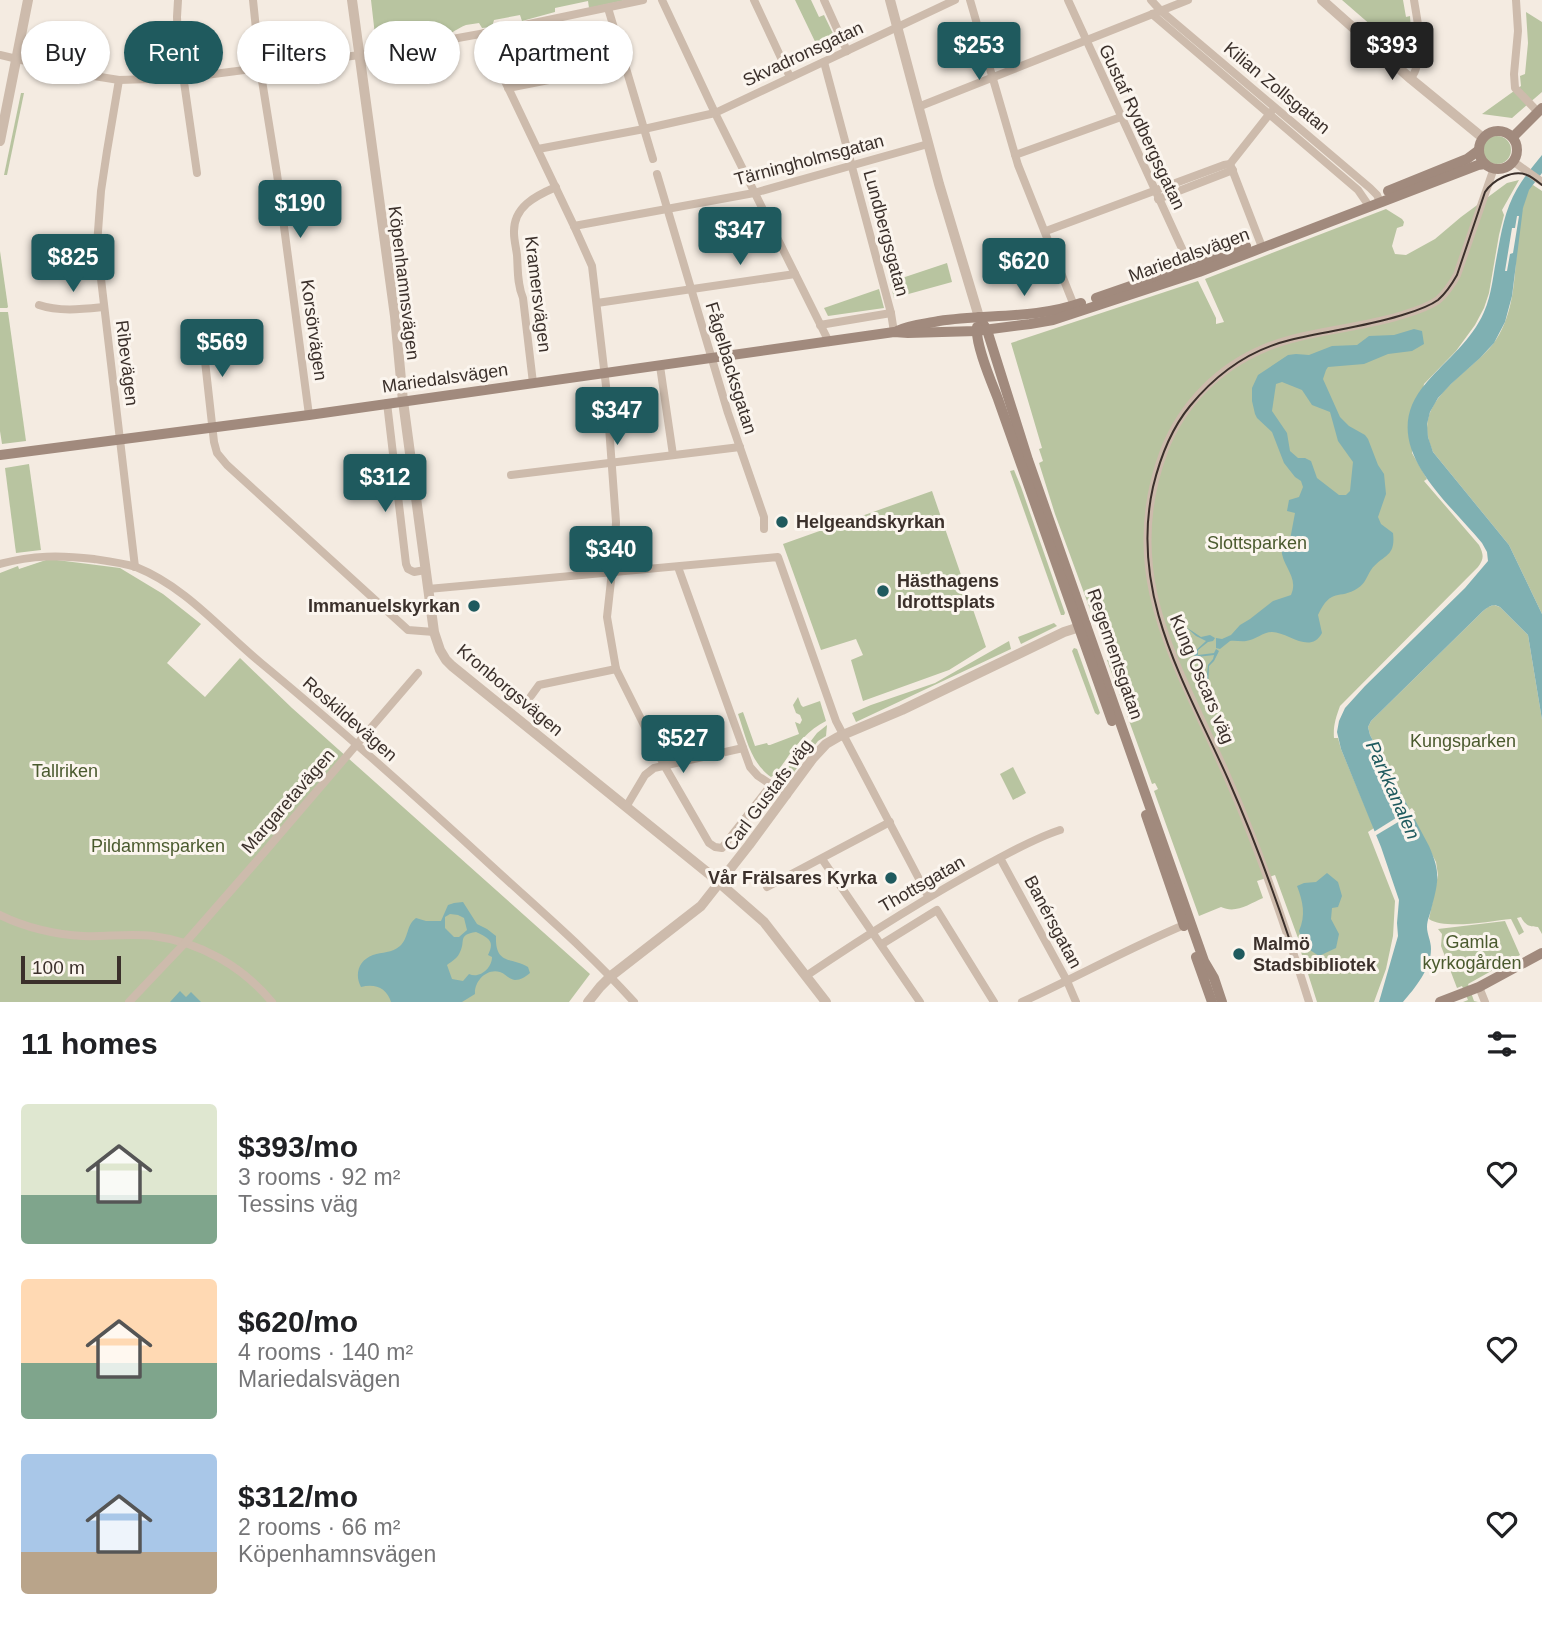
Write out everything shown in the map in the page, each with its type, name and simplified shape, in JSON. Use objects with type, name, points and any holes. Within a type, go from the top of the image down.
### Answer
[{"type":"main road","points":[[1513,137],[1540,110]]},
{"type":"main road","points":[[1489,166],[1480,156],[1479,150],[1483,138],[1496,130],[1505,132],[1516,142],[1518,152],[1514,162]]},
{"type":"main road","name":"Mariedalsvägen","points":[[1373,201],[1467,159],[1479,150]]},
{"type":"main road","name":"Mariedalsvägen","points":[[894,332],[908,326],[963,318],[1076,309],[1185,276],[1260,244],[1478,164],[1508,167],[1514,162]]},
{"type":"main road","name":"Mariedalsvägen","points":[[0,456],[894,332],[981,330],[1042,323],[1189,266],[1260,244]]},
{"type":"main road","name":"Regementsgatan","points":[[979,317],[1011,438],[1204,961],[1214,978],[1222,1002]]},
{"type":"main road","name":"Regementsgatan","points":[[1082,626],[1212,1002]]},
{"type":"main road","points":[[1440,1002],[1479,987],[1542,953]]},
{"type":"street","points":[[0,141],[28,0]]},
{"type":"street","points":[[177,21],[178,0]]},
{"type":"street","name":"Korsörvägen","points":[[253,0],[255,21]]},
{"type":"street","name":"Köpenhamnsvägen","points":[[352,0],[434,632]]},
{"type":"street","points":[[544,21],[643,0]]},
{"type":"street","points":[[662,0],[715,114],[829,342]]},
{"type":"street","points":[[754,0],[790,78]]},
{"type":"street","points":[[824,0],[847,51]]},
{"type":"street","name":"Regementsgatan","points":[[890,0],[928,144],[979,317]]},
{"type":"street","name":"Skvadronsgatan","points":[[538,149],[715,114],[955,0]]},
{"type":"street","points":[[970,0],[1015,155],[1076,309]]},
{"type":"street","name":"Gustaf Rydbergsgatan","points":[[1068,0],[1189,266]]},
{"type":"street","name":"Kilian Zollsgatan","points":[[1151,0],[1157,13],[1272,111],[1362,180],[1373,201]]},
{"type":"street","points":[[918,107],[1188,0]]},
{"type":"street","points":[[1322,0],[1483,138]]},
{"type":"street","points":[[1411,79],[1420,58],[1414,0]]},
{"type":"street","points":[[1516,0],[1516,88],[1540,110]]},
{"type":"street","points":[[608,8],[612,21]]},
{"type":"street","points":[[350,56],[474,35]]},
{"type":"street","points":[[0,55],[75,73],[124,80]]},
{"type":"street","name":"Lundbergsgatan","points":[[824,62],[894,332]]},
{"type":"street","name":"Ribevägen","points":[[120,80],[107,148],[97,245],[135,567]]},
{"type":"street","points":[[184,84],[197,173]]},
{"type":"street","name":"Korsörvägen","points":[[263,84],[309,415]]},
{"type":"street","points":[[506,84],[592,266],[605,374],[616,534],[607,617],[616,669],[664,765]]},
{"type":"street","points":[[508,88],[528,84]]},
{"type":"street","points":[[631,84],[653,159]]},
{"type":"street","points":[[1232,167],[1272,111]]},
{"type":"street","points":[[1015,155],[1121,117]]},
{"type":"street","name":"Tärningholmsgatan","points":[[574,226],[754,193],[928,144]]},
{"type":"street","points":[[1514,162],[1541,181]]},
{"type":"street","points":[[1045,231],[1156,195],[1224,165],[1232,167]]},
{"type":"street","name":"Kung Oscars väg","points":[[1309,1002],[1269,879],[1229,781],[1186,691],[1160,623],[1147,554],[1147,527],[1152,494],[1163,455],[1179,421],[1210,383],[1232,365],[1275,344],[1308,335],[1377,323],[1419,310],[1436,301],[1457,275],[1489,166]]},
{"type":"street","points":[[1232,167],[1260,244]]},
{"type":"street","name":"Fågelbacksgatan","points":[[657,174],[711,359],[764,517],[764,529]]},
{"type":"street","name":"Kramersvägen","points":[[533,383],[514,227],[515,220],[531,199],[556,187]]},
{"type":"street","points":[[597,303],[795,274]]},
{"type":"street","points":[[39,305],[85,309],[104,307]]},
{"type":"street","points":[[820,325],[891,313]]},
{"type":"street","points":[[201,334],[217,453],[408,631],[434,632]]},
{"type":"street","points":[[660,366],[673,455]]},
{"type":"street","points":[[387,403],[406,564],[408,569],[414,572],[425,570]]},
{"type":"street","points":[[511,475],[740,447]]},
{"type":"street","name":"Roskildevägen","points":[[0,564],[53,556],[108,561],[135,567],[174,589],[198,606],[239,645],[358,745],[611,976],[634,1002]]},
{"type":"street","points":[[428,589],[778,558],[833,713],[928,896]]},
{"type":"street","points":[[678,566],[750,767],[758,776],[787,795]]},
{"type":"street","name":"Carl Gustafs väg","points":[[588,1002],[611,976],[701,906],[830,741],[1082,626]]},
{"type":"street","name":"Kronborgsvägen","points":[[434,632],[440,650],[452,666],[708,873],[764,922],[826,1002]]},
{"type":"street","points":[[531,696],[539,685],[616,669]]},
{"type":"street","name":"Margaretavägen","points":[[129,1002],[185,943],[418,673]]},
{"type":"street","points":[[626,807],[645,775],[654,768],[743,748]]},
{"type":"street","name":"Carl Gustafs väg","points":[[664,765],[709,843],[715,847],[722,848],[771,785]]},
{"type":"street","points":[[766,887],[890,822]]},
{"type":"street","name":"Thottsgatan","points":[[806,976],[928,896],[1060,830]]},
{"type":"street","name":"Banérsgatan","points":[[1000,858],[1076,1002]]},
{"type":"street","points":[[822,859],[920,1002]]},
{"type":"street","name":"Thottsgatan","points":[[882,944],[937,909],[994,1002]]},
{"type":"street","points":[[0,915],[13,922],[82,936],[154,936],[185,943],[209,951],[244,973],[272,1002]]},
{"type":"street","points":[[1022,1002],[1184,925]]},
{"type":"street","points":[[1479,987],[1485,1002]]},
{"type":"green space","points":[[371,0],[626,0],[589,8],[588,1],[555,8],[555,12],[522,21],[520,15],[494,21],[474,21],[474,24],[460,28],[460,21],[373,21]]},
{"type":"green space","points":[[795,0],[811,0],[819,17],[824,15],[839,46],[821,54]]},
{"type":"green space","points":[[1342,0],[1403,0],[1406,17],[1410,16],[1413,58],[1410,59]]},
{"type":"green space","points":[[1526,12],[1542,22],[1542,92],[1512,118],[1482,114],[1521,86],[1520,76],[1525,74],[1528,43]]},
{"type":"green space","points":[[21,93],[24,93],[7,175],[4,175]]},
{"type":"green space","points":[[1497,136],[1507,140],[1511,150],[1507,160],[1497,164],[1487,160],[1483,150],[1487,140]]},
{"type":"green space","name":"Slottsparken","points":[[1519,180],[1502,210],[1504,215],[1484,308],[1456,351],[1424,384],[1412,453],[1427,479],[1424,481],[1479,545],[1482,559],[1478,567],[1340,706],[1334,726],[1334,738],[1338,738],[1374,828],[1368,832],[1395,901],[1393,936],[1386,969],[1374,1002],[1317,1002],[1302,949],[1275,875],[1257,881],[1263,898],[1242,907],[1221,907],[1199,916],[1154,791],[1158,789],[1155,783],[1152,784],[1107,660],[1113,657],[1101,624],[1099,625],[1097,611],[1091,612],[1055,514],[1039,463],[1043,461],[1039,449],[1042,448],[1011,343],[1198,281],[1216,318],[1216,324],[1224,322],[1205,279],[1386,209],[1404,222],[1403,226],[1397,228],[1392,246],[1395,254],[1406,255],[1435,239],[1507,183]]},
{"type":"green space","points":[[1533,185],[1542,191],[1542,614],[1509,545],[1433,452],[1427,423],[1431,409],[1439,397],[1484,354],[1501,331],[1514,287],[1521,215],[1528,188]]},
{"type":"green space","points":[[0,251],[8,307],[7,308],[0,308]]},
{"type":"green space","points":[[947,263],[952,282],[894,298],[890,282]]},
{"type":"green space","points":[[879,289],[884,308],[828,316],[824,308]]},
{"type":"green space","points":[[0,312],[8,312],[26,441],[2,444],[0,431]]},
{"type":"green space","points":[[29,464],[41,550],[16,553],[5,468]]},
{"type":"green space","points":[[1014,470],[1064,615],[1061,615],[1010,471]]},
{"type":"green space","name":"Hästhagens Idrottsplats","points":[[932,491],[986,647],[949,670],[863,701],[851,660],[863,655],[856,639],[821,650],[783,544]]},
{"type":"green space","name":"Pildammsparken","points":[[49,559],[120,568],[163,594],[201,624],[167,663],[205,697],[240,658],[292,708],[590,974],[569,1002],[0,1002],[0,573]]},
{"type":"green space","name":"Kungsparken","points":[[1494,605],[1500,607],[1528,635],[1542,720],[1542,934],[1538,927],[1528,925],[1521,917],[1517,918],[1524,932],[1519,935],[1511,919],[1446,924],[1429,919],[1438,875],[1436,862],[1368,727],[1483,611]]},
{"type":"green space","points":[[1054,623],[1057,626],[1021,644],[1018,637]]},
{"type":"green space","points":[[1009,641],[1011,649],[856,722],[852,713],[935,683]]},
{"type":"green space","points":[[1077,649],[1100,713],[1098,715],[1072,651]]},
{"type":"green space","points":[[798,697],[803,707],[820,701],[826,721],[803,738],[771,777],[753,757],[738,714],[743,712],[755,746],[767,743],[770,745],[799,734],[795,722],[800,724],[802,720],[793,705]]},
{"type":"green space","points":[[827,725],[826,736],[818,741],[783,786],[780,784],[788,767]]},
{"type":"green space","points":[[1013,767],[1026,793],[1013,800],[1000,774]]},
{"type":"green space","name":"Gamla kyrkogården","points":[[1505,921],[1520,955],[1468,984],[1474,1001],[1478,1002],[1463,1002],[1468,1000],[1462,986],[1457,988],[1441,946],[1442,934],[1438,929]]},
{"type":"water","name":"Parkkanalen","points":[[1542,155],[1542,173],[1529,190],[1523,208],[1512,296],[1505,322],[1494,343],[1438,398],[1427,424],[1433,452],[1509,545],[1542,614],[1542,720],[1528,635],[1500,607],[1493,605],[1483,611],[1371,721],[1368,727],[1370,735],[1429,846],[1437,876],[1427,924],[1431,949],[1425,971],[1403,1002],[1379,1002],[1398,936],[1399,900],[1381,847],[1341,749],[1337,732],[1339,721],[1345,708],[1365,686],[1465,588],[1488,561],[1482,543],[1420,468],[1411,447],[1408,426],[1412,404],[1427,382],[1466,340],[1484,312],[1509,205]]},
{"type":"water","points":[[1414,329],[1422,331],[1424,344],[1412,351],[1388,354],[1364,364],[1328,367],[1323,379],[1340,417],[1365,435],[1384,474],[1386,494],[1378,517],[1381,524],[1393,533],[1391,551],[1371,570],[1360,586],[1327,600],[1318,615],[1322,633],[1317,639],[1311,642],[1298,641],[1272,632],[1249,640],[1230,641],[1220,649],[1216,648],[1216,638],[1222,639],[1231,635],[1240,625],[1273,601],[1291,595],[1293,588],[1291,575],[1283,558],[1282,544],[1289,545],[1295,513],[1287,511],[1289,500],[1299,497],[1303,487],[1301,481],[1284,463],[1272,432],[1255,414],[1252,388],[1258,375],[1288,355],[1309,355],[1332,346],[1357,345],[1369,336],[1394,335]],"holes":[[[1282,382],[1302,390],[1312,405],[1330,412],[1338,441],[1353,462],[1350,491],[1346,495],[1339,495],[1317,478],[1311,461],[1298,458],[1290,451],[1287,433],[1272,411],[1276,384]]]},
{"type":"water","points":[[1186,627],[1201,637],[1210,635],[1215,638],[1198,650],[1198,655],[1214,653],[1216,649],[1219,651],[1209,666],[1205,694],[1208,665],[1214,655],[1197,657],[1192,654],[1206,641]]},
{"type":"water","points":[[1327,873],[1338,882],[1342,896],[1338,907],[1332,908],[1331,919],[1339,934],[1336,948],[1319,956],[1304,946],[1299,931],[1303,908],[1297,886],[1316,882]]},
{"type":"water","points":[[463,902],[477,924],[496,936],[496,945],[501,956],[528,967],[530,973],[515,980],[500,972],[490,972],[479,981],[475,994],[462,1002],[391,1002],[387,993],[380,988],[361,987],[358,972],[364,960],[400,946],[416,918],[441,921],[448,905]],"holes":[[[450,914],[464,918],[467,930],[459,937],[454,937],[445,928],[445,917]],[[476,932],[491,943],[488,955],[492,957],[490,965],[485,972],[469,974],[463,981],[452,979],[447,965],[459,954],[464,937]]]},
{"type":"water","points":[[180,991],[186,997],[191,992],[201,1002],[170,1002]]},
{"type":"pier","points":[[1517,216],[1513,253],[1510,254],[1505,271],[1512,228],[1515,228]]},
{"type":"pier","points":[[1412,808],[1415,812],[1373,837],[1372,833]]},
{"type":"tram line","points":[[1289,938],[1245,818],[1179,674],[1155,602],[1149,565],[1148,527],[1159,465],[1183,415],[1211,383],[1235,364],[1275,344],[1385,320],[1434,303],[1457,275],[1485,192],[1498,180],[1516,173],[1527,175],[1542,185]]},
{"type":"place","name":"Helgeandskyrkan","points":[[782,522]]},
{"type":"place","name":"Hästhagens Idrottsplats","points":[[883,591]]},
{"type":"place","name":"Immanuelskyrkan","points":[[474,606]]},
{"type":"place","name":"Vår Frälsares Kyrka","points":[[891,878]]},
{"type":"place","name":"Malmö Stadsbibliotek","points":[[1239,954]]},
{"type":"park label","name":"Tallriken","points":[[65,771]]}]
